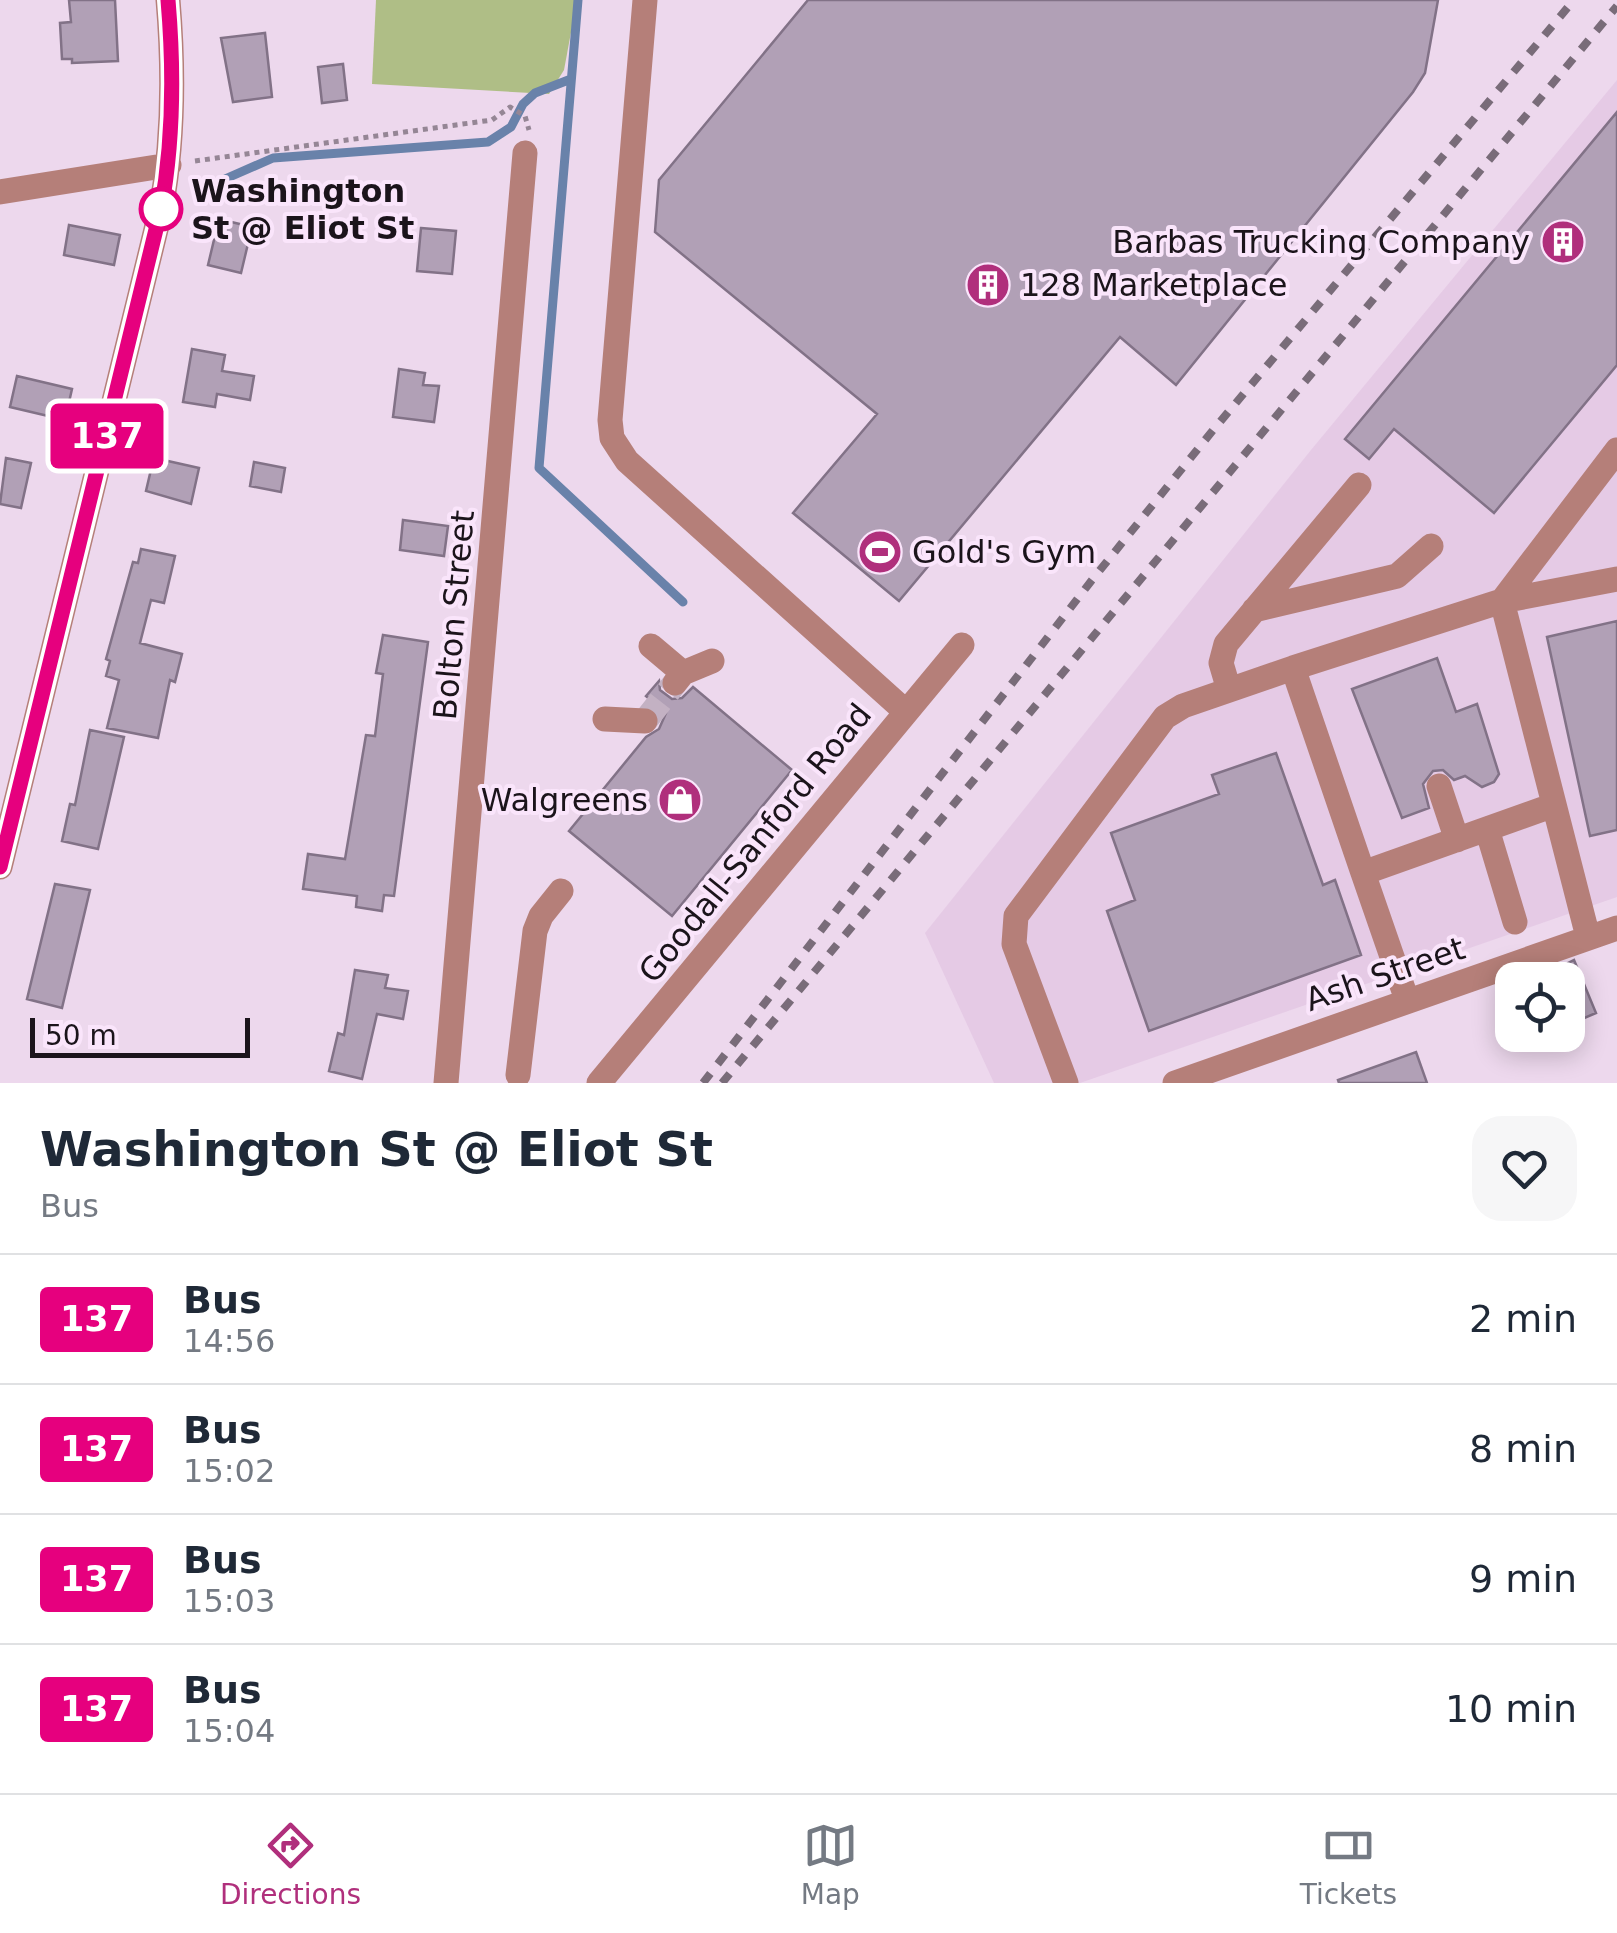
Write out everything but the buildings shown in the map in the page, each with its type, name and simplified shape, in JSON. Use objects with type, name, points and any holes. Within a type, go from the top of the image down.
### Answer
[{"type":"street","points":[[0,867],[140,306],[168,165],[173,73],[168,0]]},
{"type":"street","points":[[645,0],[612,438],[627,461],[905,711]]},
{"type":"street","name":"Bolton Street","points":[[446,1083],[525,153]]},
{"type":"street","points":[[0,192],[168,165]]},
{"type":"street","points":[[1502,601],[1617,450]]},
{"type":"street","points":[[1230,690],[1221,662],[1222,651],[1359,485]]},
{"type":"street","points":[[1254,610],[1397,576],[1431,546]]},
{"type":"street","points":[[1066,1083],[1012,939],[1016,916],[1162,720],[1178,708],[1502,601],[1617,579]]},
{"type":"street","points":[[1502,601],[1588,937]]},
{"type":"street","name":"Goodall-Sanford Road","points":[[600,1083],[962,645]]},
{"type":"street","points":[[651,646],[679,678],[712,661]]},
{"type":"street","points":[[1293,668],[1408,1000]]},
{"type":"street","points":[[605,719],[645,721]]},
{"type":"street","points":[[1439,786],[1457,840]]},
{"type":"street","points":[[1364,873],[1554,805]]},
{"type":"street","points":[[1487,829],[1515,922]]},
{"type":"street","points":[[518,1075],[536,926],[562,891]]},
{"type":"street","name":"Ash Street","points":[[1175,1083],[1617,928]]},
{"type":"path","points":[[168,165],[492,120],[510,106],[524,116]]},
{"type":"shaded area","points":[[1617,80],[1617,897],[1080,1083],[994,1083],[925,933],[1311,450]]},
{"type":"green space","points":[[376,0],[577,0],[564,70],[549,94],[372,84]]},
{"type":"waterway","points":[[578,0],[539,468],[683,602]]},
{"type":"waterway","points":[[225,179],[273,158],[488,142],[511,127],[523,104],[535,93],[571,79]]},
{"type":"tunnel","points":[[645,721],[675,683]]},
{"type":"railway","points":[[703,1083],[1092,580],[1574,0]]},
{"type":"railway","points":[[722,1083],[1617,6]]},
{"type":"bus line","name":"137","points":[[0,867],[161,209],[171,138],[173,73],[168,0]]},
{"type":"place","name":"Washington St @ Eliot St","points":[[161,209]]},
{"type":"place","name":"Barbas Trucking Company","points":[[1563,242]]},
{"type":"place","name":"128 Marketplace","points":[[988,285]]},
{"type":"place","name":"Gold's Gym","points":[[880,552]]},
{"type":"place","name":"Walgreens","points":[[680,800]]}]
